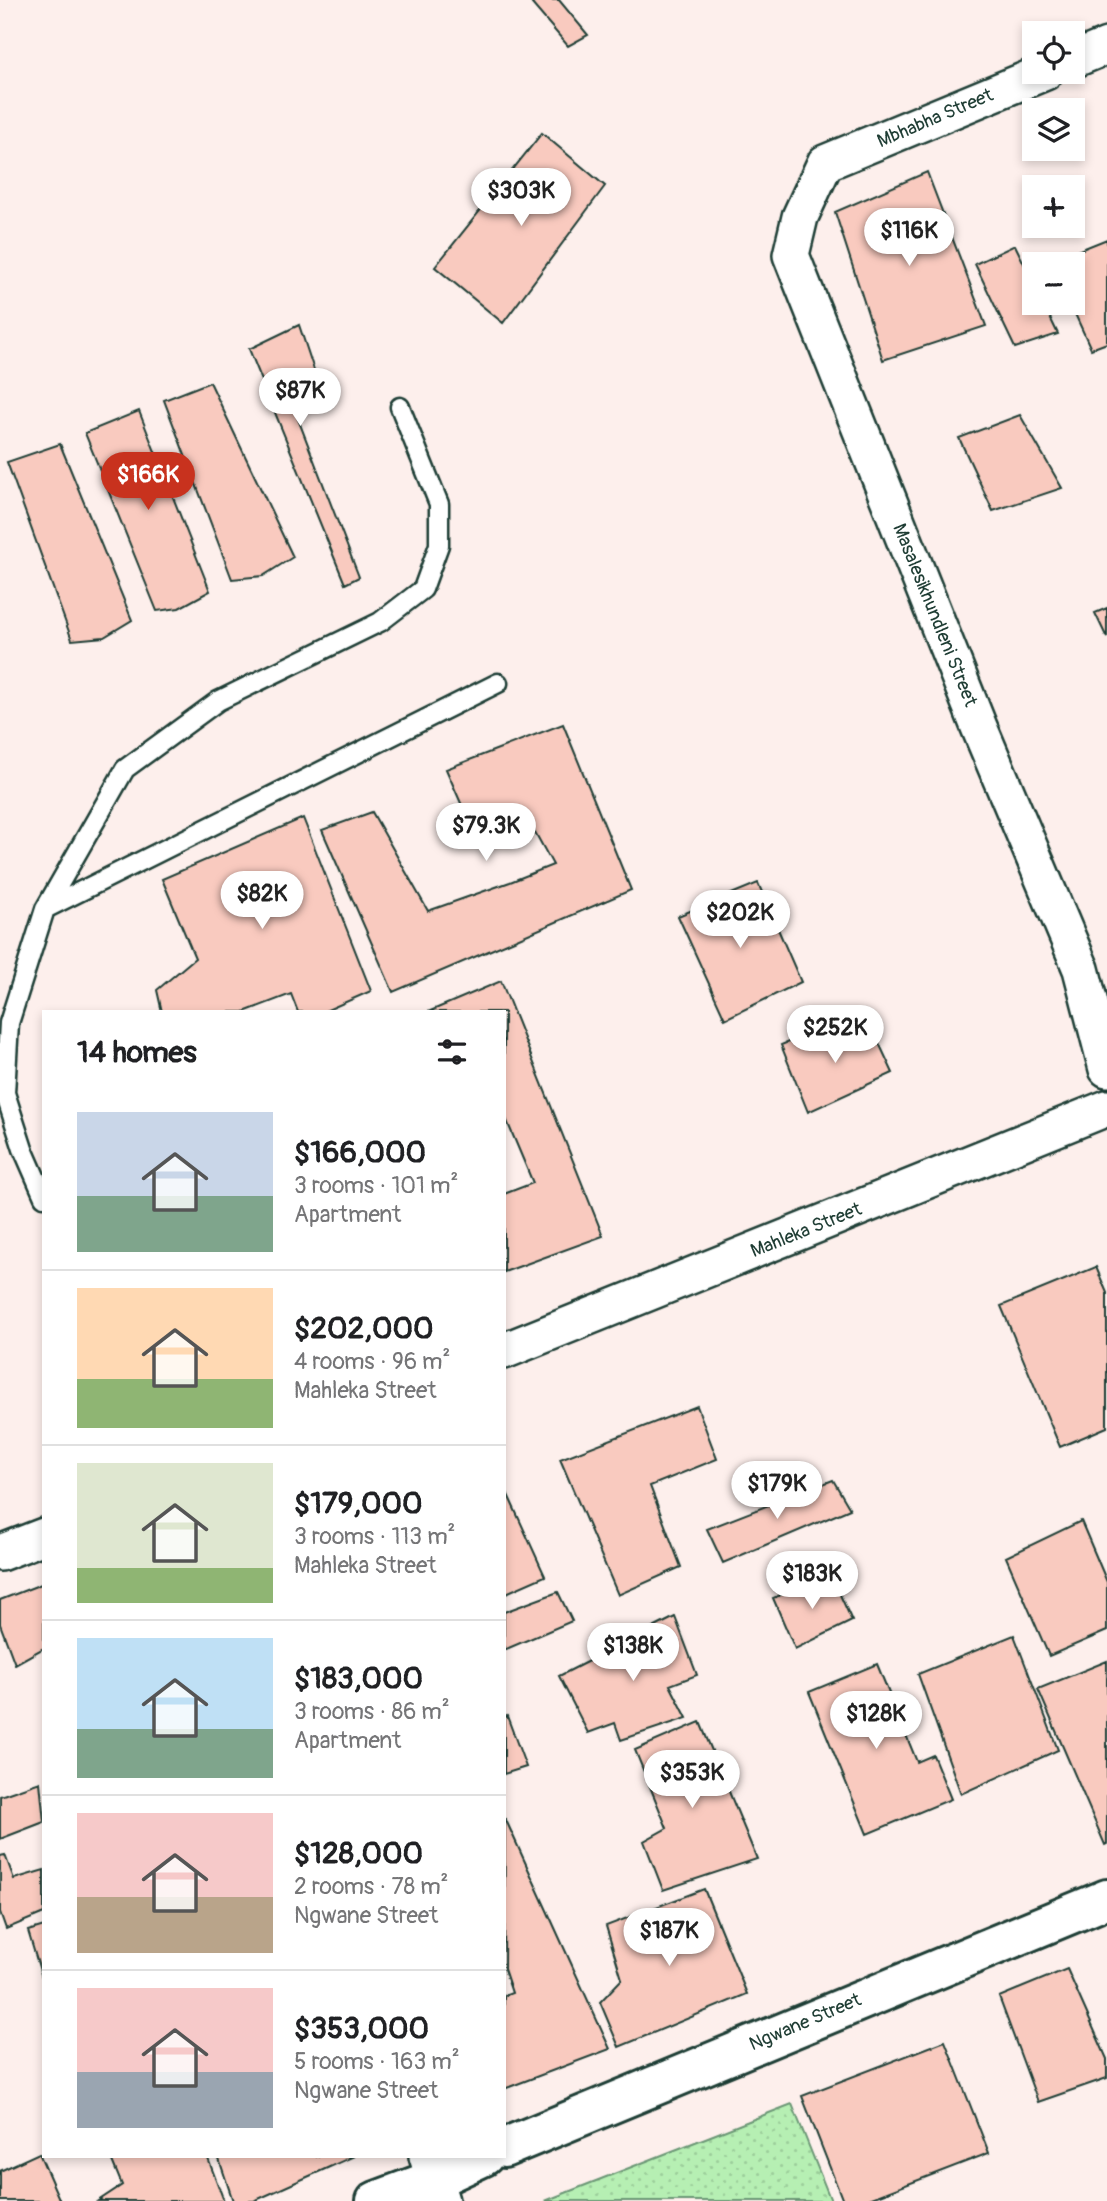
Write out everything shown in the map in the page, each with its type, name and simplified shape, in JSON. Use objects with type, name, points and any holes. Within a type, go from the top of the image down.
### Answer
[{"type":"main road","name":"Ngwane Street","points":[[506,2147],[1107,1899]]},
{"type":"main road","points":[[376,2201],[435,2179],[480,2158]]},
{"type":"street","points":[[1085,55],[1107,46]]},
{"type":"street","name":"Mbhabha Street","points":[[825,163],[1022,82]]},
{"type":"street","name":"Masalesikhundleni Street","points":[[825,163],[800,217],[791,255],[979,727],[1094,964],[1107,1069]]},
{"type":"street","name":"Mahleka Street","points":[[506,1350],[1107,1108]]},
{"type":"street","points":[[0,1553],[42,1536]]},
{"type":"lane","points":[[42,1192],[23,1149],[5,1093],[9,1023],[45,909],[125,769],[218,701],[380,622],[423,589],[439,545],[439,504],[400,407]]},
{"type":"lane","points":[[45,909],[498,682]]},
{"type":"green space","points":[[792,2104],[831,2201],[545,2201]]},
{"type":"building","points":[[536,0],[559,0],[588,35],[568,46],[532,4]]},
{"type":"building","points":[[542,133],[605,186],[503,323],[435,267]]},
{"type":"building","points":[[927,172],[986,326],[883,360],[835,212]]},
{"type":"building","points":[[1107,239],[1107,343],[1091,349],[1075,315],[1085,315],[1085,252],[1074,252]]},
{"type":"building","points":[[1015,245],[1022,259],[1022,315],[1049,315],[1058,334],[1015,348],[975,264]]},
{"type":"building","points":[[299,325],[317,379],[290,398],[359,577],[345,584],[249,349]]},
{"type":"building","points":[[210,382],[293,557],[263,576],[232,579],[164,400]]},
{"type":"building","points":[[139,411],[210,591],[179,608],[157,611],[85,433]]},
{"type":"building","points":[[1020,415],[1062,488],[993,511],[959,438]]},
{"type":"building","points":[[60,444],[132,620],[104,637],[72,640],[7,462]]},
{"type":"building","points":[[1107,608],[1107,638],[1095,613]]},
{"type":"building","points":[[563,724],[631,890],[393,992],[322,830],[372,812],[428,911],[553,865],[524,812],[474,833],[446,769]]},
{"type":"building","points":[[303,818],[371,991],[328,1010],[297,1010],[291,994],[249,1010],[162,1010],[157,990],[195,958],[162,879]]},
{"type":"building","points":[[758,883],[801,982],[725,1019],[678,916]]},
{"type":"building","points":[[501,981],[603,1236],[506,1271],[506,1193],[533,1183],[506,1119],[506,1010],[433,1010]]},
{"type":"building","points":[[871,1026],[893,1073],[808,1112],[781,1045],[820,1029],[828,1040]]},
{"type":"building","points":[[1096,1267],[1107,1293],[1107,1427],[1060,1447],[1001,1306]]},
{"type":"building","points":[[697,1406],[717,1459],[650,1486],[681,1567],[618,1595],[560,1459]]},
{"type":"building","points":[[833,1480],[850,1509],[723,1563],[707,1529]]},
{"type":"building","points":[[506,1490],[545,1576],[506,1593]]},
{"type":"building","points":[[1081,1521],[1107,1582],[1107,1631],[1049,1656],[1006,1557]]},
{"type":"building","points":[[831,1575],[852,1621],[795,1649],[773,1598]]},
{"type":"building","points":[[42,1584],[42,1649],[15,1664],[0,1624],[0,1600]]},
{"type":"building","points":[[558,1592],[572,1621],[506,1649],[506,1611]]},
{"type":"building","points":[[675,1617],[697,1675],[670,1685],[687,1718],[621,1740],[615,1723],[588,1733],[559,1676]]},
{"type":"building","points":[[1014,1635],[1058,1750],[961,1794],[918,1674]]},
{"type":"building","points":[[1107,1661],[1107,1844],[1105,1845],[1038,1689]]},
{"type":"building","points":[[877,1664],[917,1762],[933,1755],[951,1799],[867,1834],[809,1692]]},
{"type":"building","points":[[506,1716],[526,1767],[506,1773]]},
{"type":"building","points":[[700,1722],[757,1859],[663,1890],[644,1841],[667,1828],[635,1750]]},
{"type":"building","points":[[40,1782],[42,1823],[0,1839],[0,1796]]},
{"type":"building","points":[[506,1820],[610,2049],[506,2088],[506,1995],[512,1993],[506,1975]]},
{"type":"building","points":[[5,1855],[14,1879],[42,1871],[42,1914],[6,1929],[0,1912],[0,1856]]},
{"type":"building","points":[[704,1889],[747,1994],[619,2047],[600,2002],[622,1979],[606,1926]]},
{"type":"building","points":[[42,1927],[42,1977],[28,1931]]},
{"type":"building","points":[[1067,1969],[1107,2059],[1107,2078],[1038,2102],[999,1997]]},
{"type":"building","points":[[945,2041],[989,2153],[864,2201],[843,2201],[802,2096]]},
{"type":"building","points":[[39,2153],[60,2201],[0,2201],[0,2171]]},
{"type":"building","points":[[111,2158],[208,2158],[224,2201],[98,2201],[122,2185]]},
{"type":"building","points":[[219,2158],[350,2158],[254,2201],[233,2201]]}]
